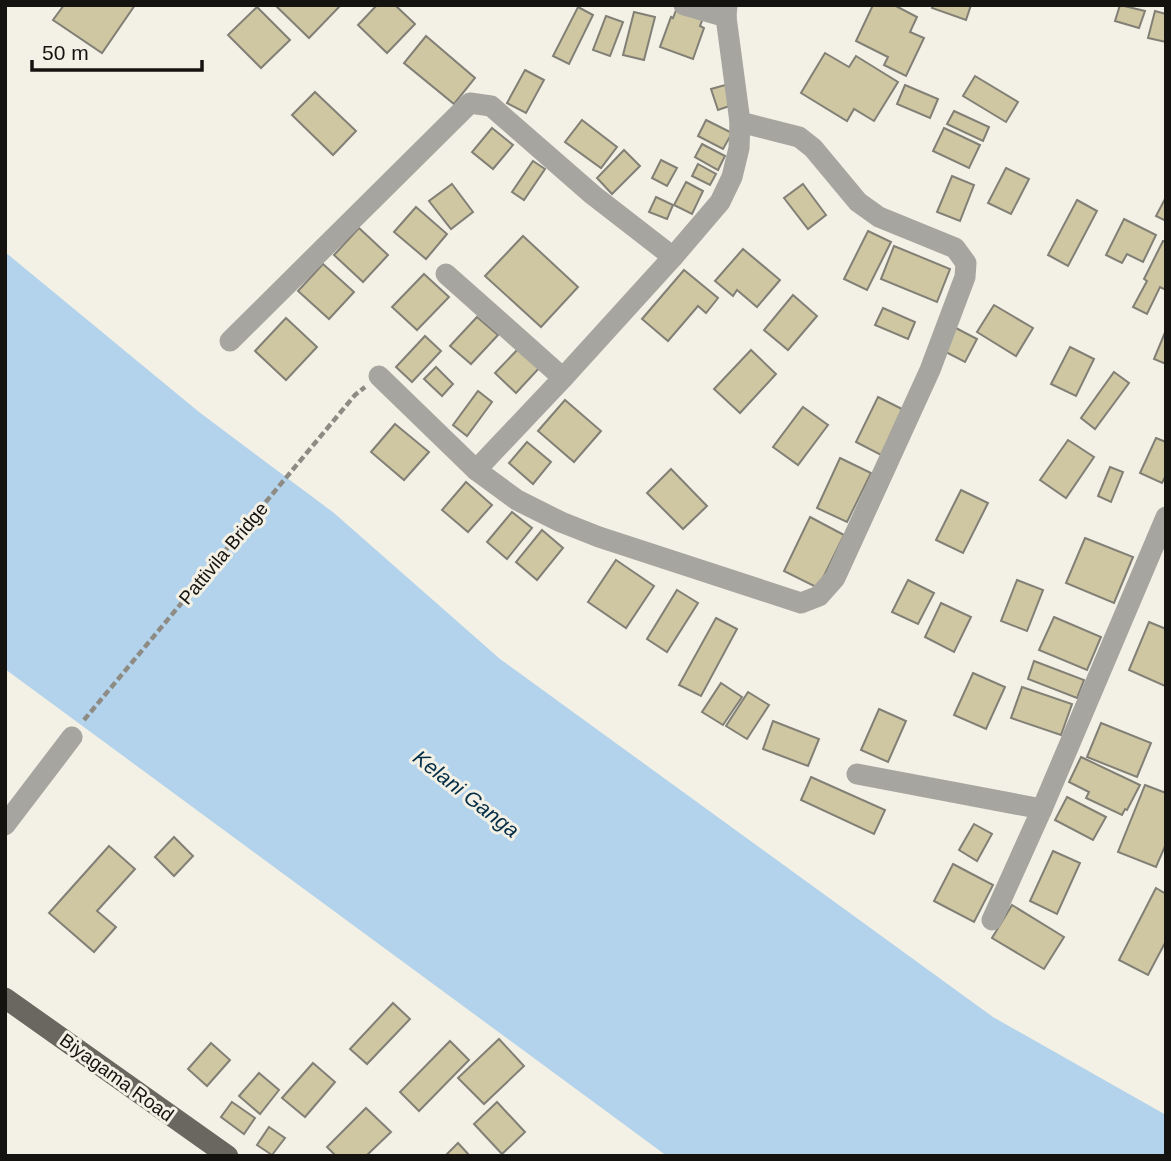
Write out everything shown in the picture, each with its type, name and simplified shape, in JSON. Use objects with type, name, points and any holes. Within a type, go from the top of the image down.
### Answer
[{"type":"main road","name":"Biyagama Road","points":[[5,998],[229,1156]]},
{"type":"street","points":[[476,470],[673,257],[720,202],[732,177],[739,148],[740,122],[726,11],[684,5]]},
{"type":"street","points":[[230,341],[470,103],[491,106],[593,195],[673,257]]},
{"type":"street","points":[[379,376],[476,470],[517,500],[561,522],[801,603],[820,596],[835,578],[930,370],[965,277],[966,263],[955,248],[879,217],[858,202],[813,148],[799,137],[740,122]]},
{"type":"street","points":[[446,274],[563,378]]},
{"type":"street","points":[[992,920],[1166,517]]},
{"type":"street","points":[[5,825],[72,737]]},
{"type":"street","points":[[857,774],[1042,809]]},
{"type":"path","name":"Pattivila Bridge","points":[[91,710],[355,395]]},
{"type":"water","name":"Kelani Ganga","points":[[5,252],[199,412],[334,513],[500,659],[993,1017],[1166,1115],[1166,1156],[667,1156],[5,669]]},
{"type":"building","points":[[64,5],[135,5],[102,53],[53,20]]},
{"type":"building","points":[[377,5],[395,5],[415,24],[387,53],[358,25]]},
{"type":"building","points":[[678,5],[705,13],[700,26],[704,28],[693,59],[660,47]]},
{"type":"building","points":[[873,5],[894,5],[917,17],[910,32],[924,38],[906,76],[884,65],[888,57],[856,41]]},
{"type":"building","points":[[933,5],[971,5],[966,20],[932,8]]},
{"type":"building","points":[[1120,5],[1145,11],[1139,28],[1115,21]]},
{"type":"building","points":[[276,6],[339,7],[309,38]]},
{"type":"building","points":[[257,7],[290,40],[261,68],[228,35]]},
{"type":"building","points":[[578,7],[593,15],[569,64],[553,56]]},
{"type":"building","points":[[1155,11],[1166,14],[1166,42],[1148,38]]},
{"type":"building","points":[[634,12],[655,17],[644,60],[623,55]]},
{"type":"building","points":[[606,16],[623,22],[610,56],[593,50]]},
{"type":"building","points":[[426,36],[475,78],[454,104],[404,63]]},
{"type":"building","points":[[825,53],[849,67],[856,56],[898,82],[874,121],[854,109],[847,121],[801,93]]},
{"type":"building","points":[[525,70],[544,80],[526,113],[507,103]]},
{"type":"building","points":[[975,76],[1018,102],[1006,122],[963,96]]},
{"type":"building","points":[[729,84],[735,104],[718,110],[711,89]]},
{"type":"building","points":[[905,85],[938,99],[930,118],[897,104]]},
{"type":"building","points":[[315,92],[356,131],[333,155],[292,115]]},
{"type":"building","points":[[954,111],[989,127],[983,141],[947,124]]},
{"type":"building","points":[[582,120],[617,147],[601,168],[565,142]]},
{"type":"building","points":[[706,120],[732,133],[723,149],[698,136]]},
{"type":"building","points":[[492,128],[513,145],[493,169],[472,152]]},
{"type":"building","points":[[944,128],[980,145],[969,168],[933,151]]},
{"type":"building","points":[[702,144],[725,156],[718,170],[695,157]]},
{"type":"building","points":[[624,150],[640,166],[612,194],[597,178]]},
{"type":"building","points":[[661,160],[677,168],[667,186],[652,178]]},
{"type":"building","points":[[533,161],[545,169],[524,200],[512,192]]},
{"type":"building","points":[[698,164],[716,174],[710,185],[692,176]]},
{"type":"building","points":[[1006,168],[1029,179],[1011,214],[988,203]]},
{"type":"building","points":[[952,176],[974,185],[960,221],[937,212]]},
{"type":"building","points":[[686,182],[703,191],[692,214],[674,205]]},
{"type":"building","points":[[452,184],[473,212],[451,229],[429,201]]},
{"type":"building","points":[[803,184],[826,215],[808,229],[784,198]]},
{"type":"building","points":[[656,197],[673,205],[667,219],[649,212]]},
{"type":"building","points":[[1166,197],[1166,221],[1156,216]]},
{"type":"building","points":[[1077,200],[1097,211],[1068,266],[1048,255]]},
{"type":"building","points":[[416,207],[447,234],[426,259],[394,232]]},
{"type":"building","points":[[1124,219],[1156,235],[1143,262],[1127,254],[1122,263],[1106,255]]},
{"type":"building","points":[[359,228],[388,255],[363,282],[334,255]]},
{"type":"building","points":[[868,231],[891,242],[867,290],[844,279]]},
{"type":"building","points":[[523,236],[578,287],[541,327],[485,276]]},
{"type":"building","points":[[1163,241],[1166,242],[1166,290],[1160,287],[1147,314],[1133,307]]},
{"type":"building","points":[[894,246],[950,269],[937,302],[881,279]]},
{"type":"building","points":[[743,249],[780,280],[757,307],[737,290],[733,296],[715,281]]},
{"type":"building","points":[[323,264],[354,292],[329,319],[298,291]]},
{"type":"building","points":[[684,270],[718,298],[706,313],[698,306],[668,341],[642,319]]},
{"type":"building","points":[[424,274],[449,297],[417,330],[392,307]]},
{"type":"building","points":[[793,295],[817,316],[788,350],[764,330]]},
{"type":"building","points":[[994,305],[1033,328],[1016,356],[977,332]]},
{"type":"building","points":[[883,308],[915,322],[908,339],[875,325]]},
{"type":"building","points":[[477,317],[498,335],[471,364],[450,346]]},
{"type":"building","points":[[286,318],[317,347],[286,380],[255,351]]},
{"type":"building","points":[[952,326],[977,339],[965,362],[940,349]]},
{"type":"building","points":[[1166,330],[1166,364],[1154,359]]},
{"type":"building","points":[[425,336],[441,351],[412,382],[396,367]]},
{"type":"building","points":[[520,347],[541,366],[516,393],[495,373]]},
{"type":"building","points":[[1070,347],[1094,359],[1076,396],[1051,384]]},
{"type":"building","points":[[751,350],[776,374],[740,413],[714,389]]},
{"type":"building","points":[[436,367],[453,384],[442,396],[424,379]]},
{"type":"building","points":[[1114,372],[1129,383],[1095,429],[1081,418]]},
{"type":"building","points":[[478,391],[492,402],[467,436],[453,425]]},
{"type":"building","points":[[878,397],[904,410],[881,455],[856,442]]},
{"type":"building","points":[[565,400],[601,431],[574,462],[538,431]]},
{"type":"building","points":[[803,407],[828,425],[798,465],[773,447]]},
{"type":"building","points":[[395,424],[429,452],[404,480],[371,452]]},
{"type":"building","points":[[1156,438],[1166,442],[1166,475],[1162,483],[1140,473]]},
{"type":"building","points":[[1068,440],[1094,457],[1066,498],[1040,480]]},
{"type":"building","points":[[527,442],[551,462],[533,484],[509,463]]},
{"type":"building","points":[[840,458],[871,473],[847,522],[817,508]]},
{"type":"building","points":[[1110,467],[1123,472],[1111,502],[1098,496]]},
{"type":"building","points":[[671,469],[707,506],[683,529],[647,493]]},
{"type":"building","points":[[466,482],[492,505],[468,532],[442,510]]},
{"type":"building","points":[[961,490],[988,503],[963,553],[936,540]]},
{"type":"building","points":[[512,512],[532,528],[507,559],[487,542]]},
{"type":"building","points":[[810,517],[844,535],[818,588],[784,571]]},
{"type":"building","points":[[542,530],[563,548],[537,580],[516,562]]},
{"type":"building","points":[[1085,538],[1133,557],[1114,603],[1066,583]]},
{"type":"building","points":[[616,560],[654,586],[626,628],[588,602]]},
{"type":"building","points":[[908,580],[934,593],[918,624],[892,612]]},
{"type":"building","points":[[1017,580],[1043,590],[1027,631],[1001,621]]},
{"type":"building","points":[[677,590],[698,603],[667,652],[647,639]]},
{"type":"building","points":[[941,603],[971,617],[954,652],[925,637]]},
{"type":"building","points":[[1054,617],[1101,637],[1087,670],[1039,650]]},
{"type":"building","points":[[716,618],[737,629],[701,696],[679,685]]},
{"type":"building","points":[[1149,622],[1166,629],[1165,686],[1129,670]]},
{"type":"building","points":[[1034,661],[1084,680],[1077,698],[1028,679]]},
{"type":"building","points":[[973,673],[1005,687],[986,729],[954,715]]},
{"type":"building","points":[[721,683],[742,697],[723,725],[702,712]]},
{"type":"building","points":[[1022,687],[1072,704],[1061,735],[1011,718]]},
{"type":"building","points":[[748,692],[769,705],[747,739],[726,726]]},
{"type":"building","points":[[879,709],[906,721],[888,762],[861,750]]},
{"type":"building","points":[[773,721],[819,739],[808,766],[763,749]]},
{"type":"building","points":[[1101,723],[1151,743],[1137,777],[1087,757]]},
{"type":"building","points":[[1081,757],[1140,785],[1122,815],[1086,798],[1089,792],[1069,782]]},
{"type":"building","points":[[811,777],[885,810],[874,834],[801,800]]},
{"type":"building","points":[[1145,785],[1166,793],[1166,844],[1156,867],[1118,852]]},
{"type":"building","points":[[1067,797],[1106,817],[1093,840],[1055,820]]},
{"type":"building","points":[[974,824],[992,834],[977,861],[959,850]]},
{"type":"building","points":[[174,837],[193,856],[174,876],[155,857]]},
{"type":"building","points":[[109,846],[135,869],[97,911],[116,927],[94,952],[49,913]]},
{"type":"building","points":[[1053,851],[1080,863],[1057,914],[1030,901]]},
{"type":"building","points":[[953,864],[993,885],[974,922],[934,901]]},
{"type":"building","points":[[1156,888],[1166,894],[1166,941],[1148,975],[1119,960]]},
{"type":"building","points":[[1012,905],[1064,937],[1044,969],[992,938]]},
{"type":"building","points":[[393,1003],[410,1019],[367,1064],[350,1049]]},
{"type":"building","points":[[499,1039],[524,1066],[484,1104],[458,1078]]},
{"type":"building","points":[[450,1041],[469,1060],[419,1111],[400,1092]]},
{"type":"building","points":[[211,1043],[230,1060],[207,1086],[188,1069]]},
{"type":"building","points":[[313,1063],[335,1082],[305,1117],[282,1098]]},
{"type":"building","points":[[259,1073],[279,1090],[260,1114],[239,1096]]},
{"type":"building","points":[[232,1102],[255,1118],[244,1134],[221,1117]]},
{"type":"building","points":[[497,1102],[525,1132],[502,1154],[474,1124]]},
{"type":"building","points":[[366,1108],[391,1132],[366,1156],[336,1156],[327,1147]]},
{"type":"building","points":[[269,1127],[285,1138],[272,1155],[257,1145]]},
{"type":"building","points":[[458,1143],[470,1156],[445,1156]]}]
